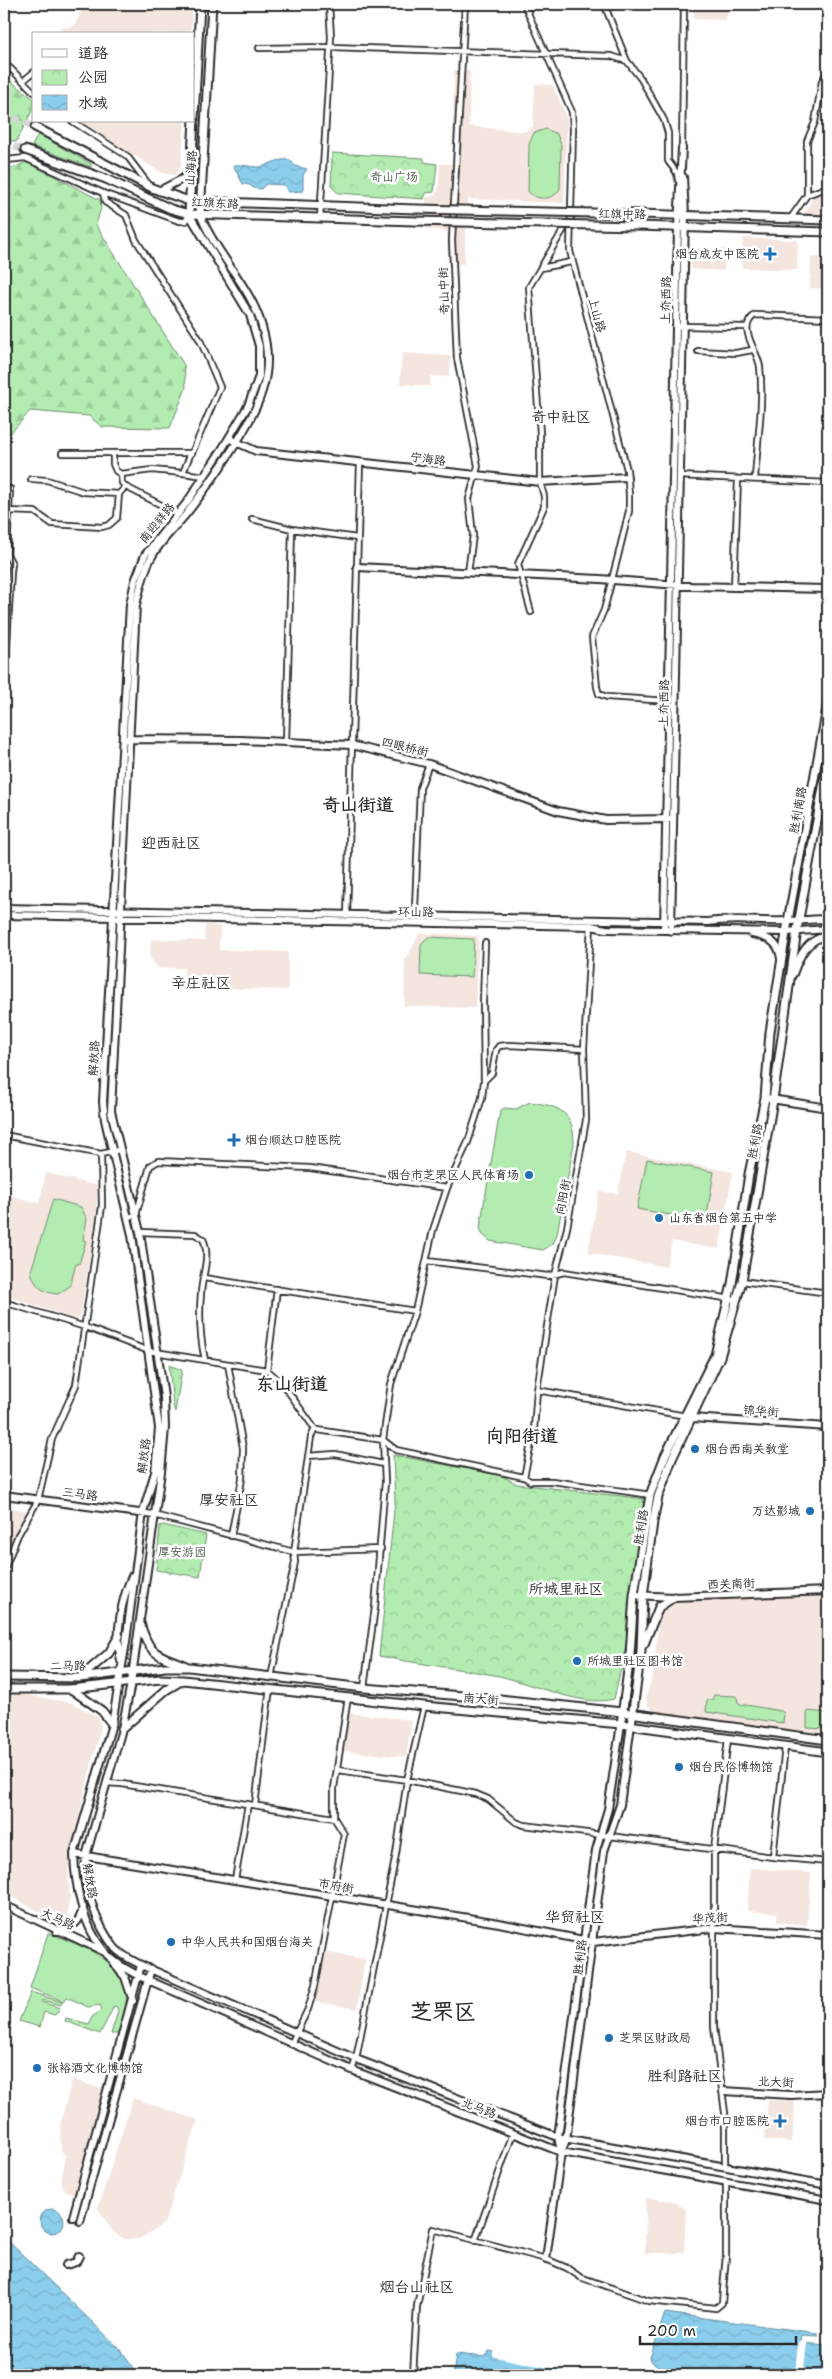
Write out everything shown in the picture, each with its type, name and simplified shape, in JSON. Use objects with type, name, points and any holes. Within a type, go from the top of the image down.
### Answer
[{"type":"main road","name":"山海路","points":[[195,95],[200,4]]},
{"type":"main road","name":"山海路","points":[[200,214],[212,4]]},
{"type":"main road","name":"山海路","points":[[189,214],[194,122]]},
{"type":"main road","name":"红旗东路","points":[[35,127],[156,190],[189,201]]},
{"type":"main road","name":"红旗东路","points":[[25,150],[106,179],[171,209],[189,214],[415,221]]},
{"type":"main road","name":"上夼西路","points":[[667,930],[671,819],[682,152]]},
{"type":"main road","points":[[156,190],[184,178],[191,168]]},
{"type":"main road","points":[[189,201],[200,202]]},
{"type":"main road","name":"红旗东路","points":[[200,202],[416,209]]},
{"type":"main road","name":"红旗中路","points":[[416,209],[828,220]]},
{"type":"main road","name":"南迎祥路","points":[[116,915],[124,739],[134,618],[142,582],[152,556],[232,440],[255,390],[259,376],[259,346],[250,315],[202,239],[189,214]]},
{"type":"main road","name":"南迎祥路","points":[[182,514],[205,476],[256,407],[266,376],[266,346],[262,325],[253,305],[209,234],[200,214]]},
{"type":"main road","name":"红旗中路","points":[[415,221],[828,232]]},
{"type":"main road","name":"宁海路","points":[[232,440],[256,451],[475,476],[540,482],[627,477]]},
{"type":"main road","points":[[356,567],[734,588],[828,589]]},
{"type":"main road","name":"上夼西路","points":[[671,819],[669,701],[674,585]]},
{"type":"main road","name":"胜利南路","points":[[788,921],[828,703]]},
{"type":"main road","name":"四眼桥街","points":[[124,739],[351,745],[430,764],[558,811],[606,820],[671,819]]},
{"type":"main road","name":"胜利南路","points":[[799,919],[828,760]]},
{"type":"main road","name":"环山路","points":[[4,908],[116,915],[347,923],[590,926],[606,929],[786,932],[828,929]]},
{"type":"main road","name":"环山路","points":[[4,915],[347,915],[788,921],[828,919]]},
{"type":"main road","name":"解放路","points":[[116,915],[110,1101],[116,1151],[149,1351],[159,1428],[155,1472],[143,1512],[121,1674],[112,1724],[74,1854],[75,1876],[88,1923],[104,1952],[124,1968],[139,1976]]},
{"type":"main road","name":"胜利路","points":[[561,2152],[558,2138],[586,1940],[595,1859],[608,1809],[630,1655],[634,1595],[650,1495],[665,1456],[689,1417],[720,1357],[742,1282],[773,1100],[799,919]]},
{"type":"main road","name":"胜利路","points":[[546,2259],[561,2152],[566,2140],[594,1942],[604,1851],[620,1805],[641,1651],[643,1596],[653,1522],[658,1497],[672,1459],[715,1355],[728,1299],[748,1174],[764,1098],[770,1032],[788,921]]},
{"type":"main road","points":[[731,930],[772,940],[779,949],[781,965]]},
{"type":"main road","points":[[789,984],[804,948],[828,935]]},
{"type":"main road","points":[[764,1098],[828,1108]]},
{"type":"main road","name":"解放路","points":[[116,1151],[140,1232],[157,1352],[165,1428],[161,1472],[131,1683],[122,1729],[86,1856],[88,1884],[95,1911],[106,1935],[116,1949],[142,1965]]},
{"type":"main road","name":"锦华街","points":[[689,1417],[828,1427]]},
{"type":"main road","name":"三马路","points":[[4,1495],[143,1512],[154,1515]]},
{"type":"main road","points":[[122,1665],[119,1636],[126,1591],[136,1568]]},
{"type":"main road","name":"西关南街","points":[[634,1595],[674,1597],[828,1591]]},
{"type":"main road","points":[[641,1651],[655,1614],[663,1604],[674,1597]]},
{"type":"main road","points":[[140,1623],[146,1644],[153,1652],[188,1667]]},
{"type":"main road","points":[[80,1678],[109,1653],[119,1636]]},
{"type":"main road","name":"南大街","points":[[133,1671],[165,1667],[188,1667],[364,1688],[500,1699],[622,1712],[828,1740]]},
{"type":"main road","name":"二马路","points":[[4,1677],[80,1678],[133,1671]]},
{"type":"main road","name":"南大街","points":[[131,1683],[160,1679],[270,1688],[424,1706],[631,1725],[828,1752]]},
{"type":"main road","points":[[122,1729],[166,1690],[183,1680]]},
{"type":"main road","name":"二马路","points":[[4,1689],[70,1689],[131,1683]]},
{"type":"main road","points":[[70,1689],[102,1711],[112,1724]]},
{"type":"main road","name":"市府街","points":[[74,1854],[499,1923],[594,1942]]},
{"type":"main road","name":"大马路","points":[[4,1905],[104,1952],[124,1977],[133,2001]]},
{"type":"main road","points":[[56,1931],[77,1924],[83,1906]]},
{"type":"main road","name":"华茂街","points":[[594,1942],[714,1928],[828,1935]]},
{"type":"main road","points":[[104,1952],[116,1949]]},
{"type":"main road","points":[[73,2217],[142,1965]]},
{"type":"main road","name":"北马路","points":[[142,1965],[356,2059],[558,2138],[828,2185]]},
{"type":"main road","points":[[80,2221],[151,1969]]},
{"type":"main road","name":"北马路","points":[[139,1976],[352,2070],[561,2152],[828,2200]]},
{"type":"main road","name":"北大街","points":[[723,2091],[791,2095],[828,2092]]},
{"type":"main road","points":[[66,2265],[76,2262],[79,2256]]},
{"type":"street","points":[[320,218],[330,47],[329,4]]},
{"type":"street","name":"奇山中街","points":[[465,4],[454,162],[452,240],[457,358],[475,442],[478,466],[469,499],[473,535],[468,573]]},
{"type":"street","name":"上山路","points":[[524,4],[565,96],[573,120],[569,220],[571,262],[627,477],[629,511],[604,610],[592,637],[595,676],[599,694],[607,697],[669,701]]},
{"type":"street","points":[[604,4],[627,61],[641,79],[664,120],[668,133],[668,162],[677,173],[681,185]]},
{"type":"street","name":"上夼西路","points":[[682,152],[684,4]]},
{"type":"street","points":[[259,48],[330,47],[463,51],[546,56],[611,56],[627,61]]},
{"type":"street","points":[[10,68],[32,90]]},
{"type":"street","points":[[807,195],[807,141],[815,122],[822,81],[828,72]]},
{"type":"street","points":[[24,81],[32,74]]},
{"type":"street","points":[[74,122],[127,156],[156,190]]},
{"type":"street","points":[[6,160],[25,158],[103,193],[179,221],[186,221],[189,214]]},
{"type":"street","points":[[790,219],[807,195],[828,187]]},
{"type":"street","points":[[62,453],[192,453],[220,387],[200,340],[136,240],[126,215],[105,202],[103,193]]},
{"type":"street","points":[[531,612],[523,576],[518,564],[544,507],[544,496],[540,482],[540,433],[529,287],[569,220]]},
{"type":"street","points":[[541,268],[571,262]]},
{"type":"street","points":[[755,479],[760,365],[752,350],[747,327],[749,319],[755,315],[828,318]]},
{"type":"street","points":[[680,326],[747,327]]},
{"type":"street","points":[[698,351],[736,353],[752,350]]},
{"type":"street","points":[[113,453],[113,464],[116,471],[121,474],[152,470],[205,476]]},
{"type":"street","points":[[183,473],[190,455]]},
{"type":"street","points":[[347,923],[360,463]]},
{"type":"street","points":[[121,474],[122,483],[125,487],[182,514]]},
{"type":"street","points":[[676,476],[828,483]]},
{"type":"street","points":[[734,588],[738,478]]},
{"type":"street","points":[[31,479],[47,480],[84,492],[119,494]]},
{"type":"street","points":[[9,511],[35,512],[52,524],[102,527],[109,525],[117,518],[119,494],[125,487]]},
{"type":"street","points":[[4,699],[12,564],[7,554],[10,489]]},
{"type":"street","points":[[252,519],[292,529],[358,538]]},
{"type":"street","points":[[286,742],[292,529]]},
{"type":"street","points":[[409,916],[413,914],[415,908],[420,788],[430,764]]},
{"type":"street","name":"向阳街","points":[[524,1477],[534,1430],[537,1390],[555,1275],[567,1228],[584,1137],[586,1120],[584,1049],[591,918]]},
{"type":"street","points":[[364,1688],[376,1607],[385,1482],[383,1440],[391,1384],[414,1311],[433,1230],[447,1188],[468,1142],[484,1081],[482,1003],[485,943]]},
{"type":"street","points":[[484,1081],[492,1073],[496,1050],[502,1045],[584,1049]]},
{"type":"street","points":[[4,1135],[102,1154],[116,1151]]},
{"type":"street","points":[[4,1570],[18,1535],[38,1500],[52,1439],[76,1385],[102,1206],[102,1154]]},
{"type":"street","points":[[128,1217],[136,1215],[150,1166],[158,1161],[310,1168],[447,1188]]},
{"type":"street","points":[[140,1232],[200,1235],[204,1239],[207,1252],[201,1292],[200,1338],[205,1360]]},
{"type":"street","points":[[427,1261],[538,1275],[555,1275],[564,1272],[623,1280],[737,1300]]},
{"type":"street","points":[[204,1278],[414,1311]]},
{"type":"street","points":[[742,1282],[828,1293]]},
{"type":"street","points":[[267,1370],[277,1289]]},
{"type":"street","points":[[4,1302],[85,1327],[149,1351],[267,1370],[282,1383],[315,1429],[383,1440],[396,1450],[524,1477],[530,1481],[552,1481],[658,1497]]},
{"type":"street","points":[[228,1364],[243,1448],[240,1496],[231,1536]]},
{"type":"street","points":[[537,1390],[689,1417]]},
{"type":"street","points":[[271,1677],[295,1562],[294,1552],[308,1456],[315,1429]]},
{"type":"street","points":[[308,1456],[335,1454],[383,1464]]},
{"type":"street","points":[[154,1515],[294,1552],[381,1548]]},
{"type":"street","points":[[254,1805],[270,1688]]},
{"type":"street","points":[[291,2044],[308,2009],[315,1986],[344,1834],[334,1818],[334,1788],[348,1697]]},
{"type":"street","points":[[352,2070],[356,2059],[386,1906],[407,1780],[424,1706]]},
{"type":"street","points":[[725,2166],[723,2091],[714,2027],[714,1849],[728,1739]]},
{"type":"street","points":[[773,1858],[784,1747]]},
{"type":"street","points":[[338,1770],[407,1780],[488,1799],[516,1822],[524,1825],[773,1858],[828,1862]]},
{"type":"street","points":[[106,1783],[334,1818]]},
{"type":"street","points":[[234,1880],[248,1804]]},
{"type":"street","points":[[475,2241],[513,2133]]},
{"type":"street","points":[[413,2375],[417,2306],[433,2229],[546,2259],[567,2268],[580,2277],[649,2301],[719,2308],[722,2302],[726,2255],[726,2182]]},
{"type":"shaded area","points":[[85,4],[192,4],[191,32],[56,32],[58,29],[74,26]]},
{"type":"shaded area","points":[[694,4],[729,4],[726,20],[694,19]]},
{"type":"shaded area","points":[[454,70],[470,71],[469,126],[525,132],[533,126],[535,84],[553,85],[567,119],[564,203],[468,199],[464,264],[448,263],[447,231],[426,229],[426,197],[435,196],[438,190],[440,164],[452,164]]},
{"type":"shaded area","points":[[82,122],[185,122],[181,167],[175,175],[162,173]]},
{"type":"shaded area","points":[[828,193],[828,215],[804,215],[815,194]]},
{"type":"shaded area","name":"烟台成友中医院","points":[[743,238],[798,240],[797,270],[742,268]]},
{"type":"shaded area","points":[[692,248],[725,249],[724,271],[691,269]]},
{"type":"shaded area","points":[[811,257],[828,258],[828,289],[810,288]]},
{"type":"shaded area","points":[[402,353],[451,356],[449,377],[431,376],[430,386],[400,384]]},
{"type":"shaded area","points":[[205,925],[220,926],[219,950],[288,952],[288,990],[221,988],[183,983],[184,968],[158,968],[150,958],[151,939],[204,941]]},
{"type":"shaded area","points":[[420,933],[479,936],[475,1008],[404,1006],[405,961]]},
{"type":"shaded area","name":"山东省烟台第五中学","points":[[626,1152],[733,1172],[719,1249],[672,1241],[666,1267],[588,1253],[599,1191],[618,1194]]},
{"type":"shaded area","points":[[46,1173],[98,1186],[96,1217],[80,1318],[75,1319],[4,1295],[4,1194],[39,1203]]},
{"type":"shaded area","points":[[4,1506],[26,1511],[7,1556],[4,1555]]},
{"type":"shaded area","points":[[828,1593],[828,1734],[655,1711],[648,1706],[646,1697],[653,1675],[659,1618],[665,1609],[675,1603],[721,1597]]},
{"type":"shaded area","points":[[4,1694],[20,1694],[72,1703],[98,1717],[101,1726],[71,1848],[68,1872],[70,1896],[66,1921],[62,1923],[4,1893]]},
{"type":"shaded area","points":[[348,1713],[412,1720],[406,1757],[344,1751]]},
{"type":"shaded area","points":[[750,1868],[811,1873],[807,1925],[777,1922],[777,1913],[747,1911]]},
{"type":"shaded area","points":[[323,1952],[365,1959],[357,2009],[315,2002]]},
{"type":"shaded area","points":[[72,2079],[104,2090],[73,2195],[65,2190],[61,2182],[66,2156],[61,2150],[60,2125]]},
{"type":"shaded area","points":[[133,2098],[198,2120],[164,2224],[139,2239],[125,2239],[113,2232],[98,2208]]},
{"type":"shaded area","name":"烟台市口腔医院","points":[[768,2100],[795,2102],[792,2142],[764,2140]]},
{"type":"shaded area","points":[[646,2198],[673,2201],[686,2209],[684,2253],[645,2253]]},
{"type":"green space","points":[[4,76],[32,97],[32,111],[16,142],[4,139]]},
{"type":"green space","points":[[546,129],[557,134],[561,145],[560,188],[550,197],[540,198],[535,197],[528,191],[529,144],[534,133]]},
{"type":"green space","points":[[38,134],[91,164],[91,167],[32,146]]},
{"type":"green space","name":"奇山广场","points":[[332,153],[424,158],[424,162],[437,164],[434,192],[426,193],[424,199],[338,193],[331,186]]},
{"type":"green space","points":[[27,162],[100,200],[101,208],[96,225],[184,365],[186,388],[170,428],[102,427],[89,416],[30,411],[9,435],[4,435],[4,172]]},
{"type":"green space","points":[[428,937],[474,939],[472,977],[420,975],[421,944]]},
{"type":"green space","name":"烟台市芝罘区人民体育场","points":[[530,1102],[550,1106],[563,1112],[571,1124],[574,1144],[557,1234],[553,1244],[543,1250],[490,1241],[482,1234],[480,1227],[500,1111],[504,1108],[516,1109]]},
{"type":"green space","points":[[647,1159],[714,1172],[707,1215],[698,1220],[637,1209]]},
{"type":"green space","points":[[53,1199],[81,1207],[87,1219],[83,1240],[86,1241],[79,1264],[76,1264],[70,1286],[58,1294],[40,1288],[34,1281],[31,1271]]},
{"type":"green space","points":[[169,1365],[182,1370],[175,1412],[173,1406]]},
{"type":"green space","points":[[393,1455],[500,1475],[517,1484],[646,1499],[625,1650],[614,1699],[586,1700],[554,1693],[494,1675],[379,1656],[395,1501]]},
{"type":"green space","name":"厚安游园","points":[[163,1525],[206,1535],[200,1577],[156,1570],[160,1526]]},
{"type":"green space","points":[[714,1695],[737,1696],[740,1704],[781,1711],[784,1713],[783,1723],[706,1712],[707,1700],[712,1700]]},
{"type":"green space","points":[[807,1711],[828,1713],[828,1729],[807,1728]]},
{"type":"green space","points":[[48,1933],[100,1956],[112,1966],[121,1978],[126,1993],[126,2012],[120,2034],[111,2034],[118,2011],[117,2007],[114,2006],[100,2034],[65,2021],[66,2018],[89,2024],[92,2017],[102,2010],[100,2005],[88,2007],[67,1997],[63,2001],[30,1988]]},
{"type":"green space","points":[[31,1992],[62,2002],[61,2005],[42,2000],[42,2002],[60,2008],[55,2015],[44,2012],[40,2027],[19,2021]]},
{"type":"water","points":[[280,160],[290,160],[295,166],[307,169],[303,175],[303,191],[288,192],[284,185],[266,184],[261,189],[253,188],[250,185],[243,184],[233,165],[258,167]]},
{"type":"water","points":[[52,2209],[57,2210],[63,2216],[63,2226],[57,2232],[52,2233],[47,2232],[41,2226],[40,2221],[41,2216],[47,2210]]},
{"type":"water","points":[[4,2237],[121,2350],[139,2375],[4,2375]]},
{"type":"water","points":[[665,2313],[818,2333],[818,2336],[801,2335],[800,2343],[828,2345],[828,2375],[665,2375],[665,2370],[652,2362],[650,2358]]},
{"type":"water","points":[[489,2351],[595,2375],[453,2375],[456,2354],[485,2357]]},
{"type":"pier","points":[[798,2342],[807,2343],[803,2375],[795,2375]]},
{"type":"pier","points":[[493,2351],[595,2375],[578,2375],[567,2372],[564,2375],[564,2371],[495,2357],[493,2356]]},
{"type":"tunnel","points":[[4,114],[35,127]]},
{"type":"tunnel","points":[[4,143],[25,150]]},
{"type":"place","name":"烟台成友中医院","points":[[770,254]]},
{"type":"place","name":"烟台顺达口腔医院","points":[[234,1140]]},
{"type":"place","name":"烟台市芝罘区人民体育场","points":[[529,1175]]},
{"type":"place","name":"山东省烟台第五中学","points":[[659,1218]]},
{"type":"place","name":"烟台西南关教堂","points":[[695,1449]]},
{"type":"place","name":"万达影城","points":[[810,1511]]},
{"type":"place","name":"所城里社区图书馆","points":[[577,1661]]},
{"type":"place","name":"烟台民俗博物馆","points":[[679,1767]]},
{"type":"place","name":"中华人民共和国烟台海关","points":[[171,1942]]},
{"type":"place","name":"芝罘区财政局","points":[[609,2038]]},
{"type":"place","name":"张裕酒文化博物馆","points":[[37,2068]]},
{"type":"place","name":"烟台市口腔医院","points":[[780,2121]]},
{"type":"district","name":"奇中社区","points":[[561,417]]},
{"type":"district","name":"奇山街道","points":[[358,805]]},
{"type":"district","name":"迎西社区","points":[[171,843]]},
{"type":"district","name":"辛庄社区","points":[[201,983]]},
{"type":"district","name":"东山街道","points":[[292,1384]]},
{"type":"district","name":"向阳街道","points":[[522,1436]]},
{"type":"district","name":"厚安社区","points":[[229,1500]]},
{"type":"district","name":"所城里社区","points":[[566,1589]]},
{"type":"district","name":"华贸社区","points":[[575,1917]]},
{"type":"district","name":"芝罘区","points":[[443,2011]]},
{"type":"district","name":"胜利路社区","points":[[685,2076]]},
{"type":"district","name":"烟台山社区","points":[[417,2287]]}]
